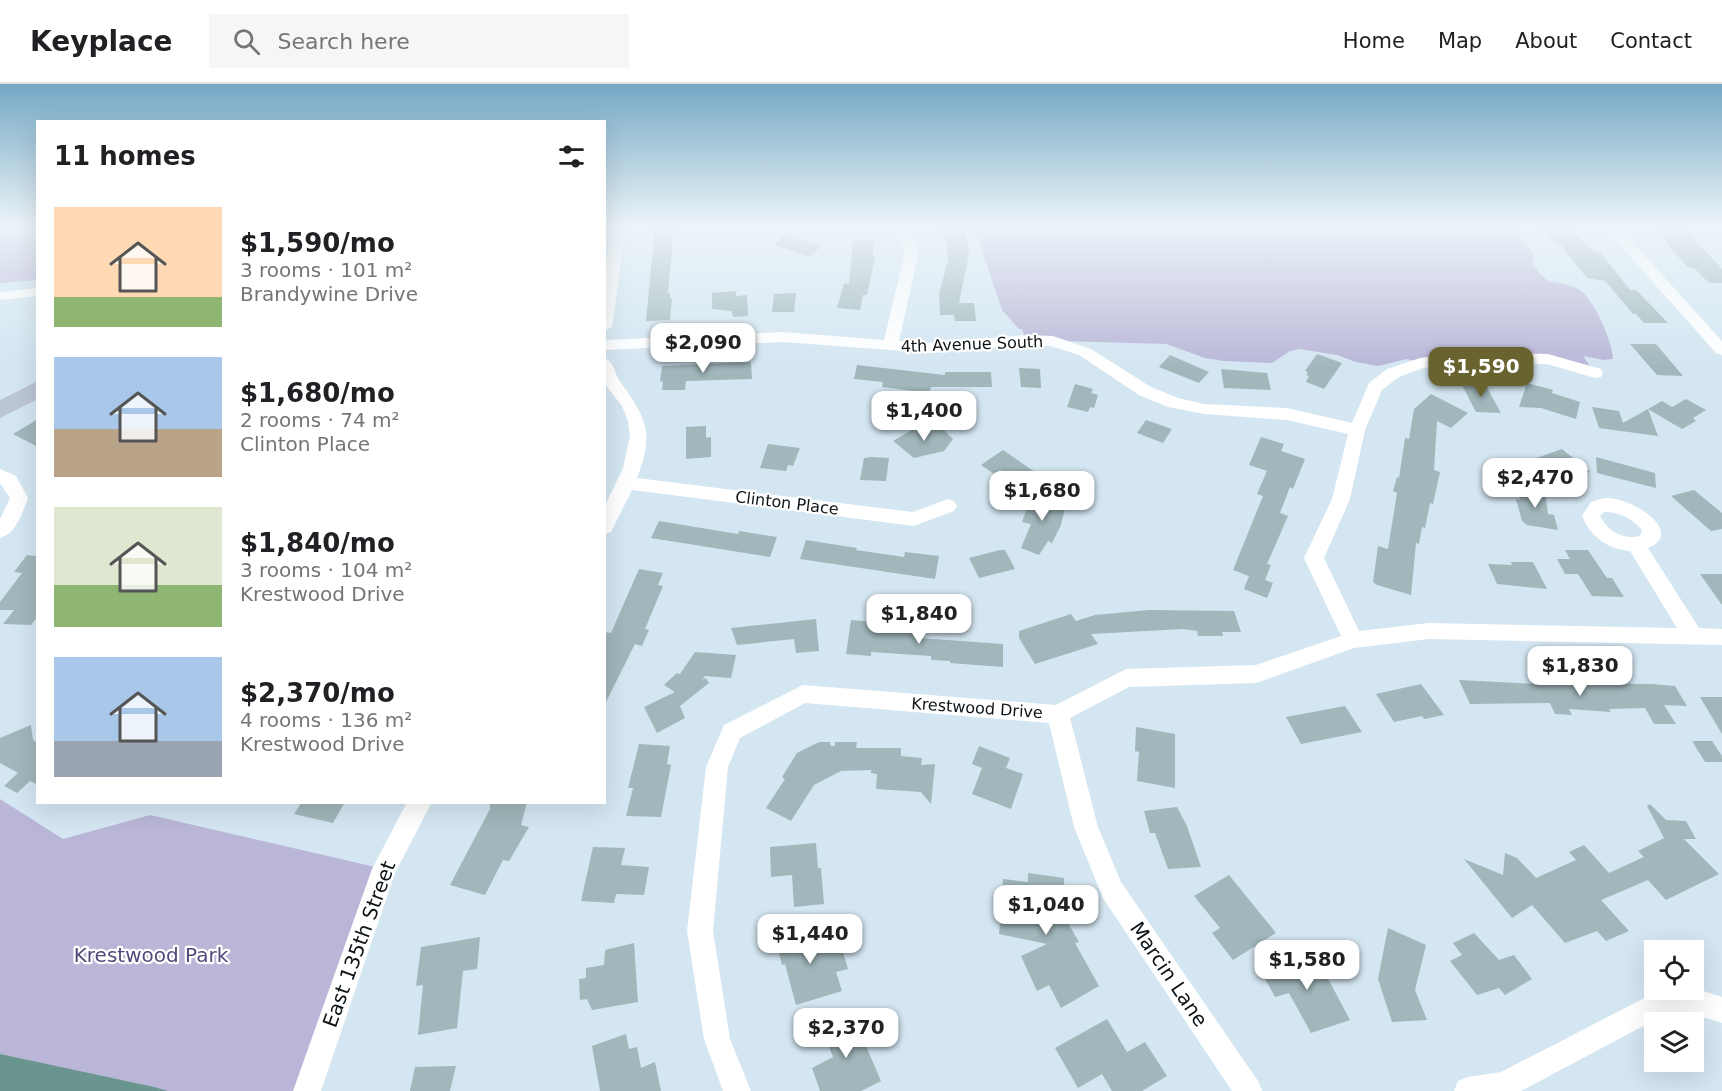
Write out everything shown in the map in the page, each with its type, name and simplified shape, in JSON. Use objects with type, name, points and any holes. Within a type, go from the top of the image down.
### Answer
[{"type":"street","points":[[606,300],[608,274]]},
{"type":"street","points":[[890,346],[907,274]]},
{"type":"street","points":[[1654,274],[1722,350]]},
{"type":"street","points":[[0,288],[36,284]]},
{"type":"street","points":[[0,296],[36,292]]},
{"type":"street","name":"4th Avenue South","points":[[606,345],[783,337],[931,348],[1026,340],[1053,341],[1085,352],[1145,391],[1174,403],[1204,409],[1287,414],[1357,430]]},
{"type":"street","points":[[1353,640],[1314,558],[1341,499],[1357,430],[1375,387],[1393,373],[1420,363],[1462,357],[1548,359],[1595,373]]},
{"type":"street","points":[[606,373],[631,408],[638,426],[638,452],[606,523]]},
{"type":"street","points":[[0,410],[36,390]]},
{"type":"street","points":[[0,475],[9,480],[19,498],[9,520],[0,531]]},
{"type":"street","name":"Clinton Place","points":[[624,483],[914,519],[948,506]]},
{"type":"street","points":[[1636,545],[1693,636]]},
{"type":"street","name":"Krestwood Drive","points":[[737,1091],[717,1039],[700,931],[717,767],[732,732],[804,694],[1058,714],[1126,678],[1256,674],[1353,640],[1429,631],[1722,636]]},
{"type":"street","name":"Marcin Lane","points":[[1058,714],[1086,827],[1112,890],[1248,1091]]},
{"type":"street","name":"East 135th Street","points":[[307,1091],[384,869],[420,804]]},
{"type":"street","points":[[1468,1091],[1504,1085],[1660,1003],[1700,1003],[1722,1010]]},
{"type":"green space","points":[[0,274],[36,274],[36,280],[0,283]]},
{"type":"green space","points":[[990,274],[1540,274],[1548,280],[1570,286],[1584,293],[1596,310],[1606,332],[1613,359],[1604,360],[1583,356],[1595,373],[1548,359],[1420,363],[1407,359],[1378,366],[1356,362],[1337,355],[1299,349],[1290,351],[1272,363],[1224,361],[1205,358],[1166,344],[1026,340],[1022,329],[1019,329],[1002,310]]},
{"type":"green space","name":"Krestwood Park","points":[[0,799],[63,839],[150,815],[384,869],[307,1091],[0,1091]]},
{"type":"shaded area","points":[[0,1054],[154,1087],[168,1091],[0,1091]]},
{"type":"building","points":[[651,274],[670,274],[668,293],[672,298],[670,320],[646,321]]},
{"type":"building","points":[[850,274],[871,274],[867,295],[863,295],[860,310],[837,308],[844,283],[849,284]]},
{"type":"building","points":[[944,274],[965,274],[959,303],[974,303],[976,321],[955,321],[954,315],[940,315],[939,294]]},
{"type":"building","points":[[1584,274],[1617,274],[1630,290],[1636,290],[1668,323],[1644,323],[1636,314],[1633,314],[1605,281],[1587,278]]},
{"type":"building","points":[[1700,274],[1722,274],[1722,283],[1709,283]]},
{"type":"building","points":[[736,291],[736,296],[747,295],[748,316],[733,317],[732,311],[712,309],[712,293]]},
{"type":"building","points":[[796,293],[794,312],[772,312],[774,294]]},
{"type":"building","points":[[1630,344],[1656,344],[1683,376],[1657,375]]},
{"type":"building","points":[[1317,354],[1342,363],[1324,389],[1306,382],[1309,376],[1305,371]]},
{"type":"building","points":[[1170,355],[1209,372],[1199,383],[1159,367]]},
{"type":"building","points":[[751,362],[752,379],[686,381],[685,390],[662,390],[663,381],[660,382],[662,366]]},
{"type":"building","points":[[857,365],[945,375],[945,372],[991,372],[992,387],[931,387],[929,393],[882,387],[883,382],[854,379]]},
{"type":"building","points":[[1019,368],[1040,369],[1041,388],[1021,387]]},
{"type":"building","points":[[1221,369],[1267,373],[1271,390],[1224,388]]},
{"type":"building","points":[[1461,383],[1485,384],[1501,413],[1476,412]]},
{"type":"building","points":[[1527,383],[1553,390],[1552,393],[1580,402],[1576,419],[1541,408],[1519,407]]},
{"type":"building","points":[[1075,384],[1093,389],[1091,393],[1098,395],[1094,408],[1090,407],[1088,412],[1067,407]]},
{"type":"building","points":[[1431,394],[1468,413],[1451,428],[1437,421],[1434,470],[1440,472],[1425,528],[1422,527],[1419,544],[1416,543],[1411,595],[1373,582],[1378,546],[1388,549],[1397,493],[1393,491],[1397,477],[1399,478],[1405,438],[1409,439],[1414,409]]},
{"type":"building","points":[[1686,399],[1706,410],[1693,418],[1696,421],[1682,429],[1648,409],[1662,401],[1672,407]]},
{"type":"building","points":[[1592,407],[1619,411],[1623,423],[1648,409],[1658,436],[1599,428]]},
{"type":"building","points":[[36,420],[36,446],[13,434]]},
{"type":"building","points":[[1146,420],[1172,429],[1163,443],[1137,433]]},
{"type":"building","points":[[706,426],[706,438],[711,437],[711,457],[686,459],[686,427]]},
{"type":"building","points":[[915,428],[943,429],[953,439],[944,451],[914,458],[893,441]]},
{"type":"building","points":[[1261,437],[1284,444],[1281,451],[1305,459],[1293,489],[1290,487],[1280,513],[1288,516],[1267,564],[1271,565],[1265,580],[1273,583],[1267,598],[1244,589],[1249,576],[1233,570],[1263,496],[1257,494],[1267,471],[1249,465]]},
{"type":"building","points":[[768,444],[800,448],[793,466],[788,465],[786,471],[760,468]]},
{"type":"building","points":[[1562,449],[1590,472],[1552,484],[1525,462]]},
{"type":"building","points":[[1003,450],[1042,478],[1027,489],[1000,470],[994,474],[981,465]]},
{"type":"building","points":[[1596,457],[1655,473],[1656,488],[1597,473]]},
{"type":"building","points":[[864,458],[889,458],[886,481],[860,480]]},
{"type":"building","points":[[1517,488],[1545,492],[1548,514],[1554,515],[1558,530],[1527,525],[1522,521],[1516,499],[1520,500]]},
{"type":"building","points":[[1694,490],[1722,513],[1722,529],[1711,531],[1671,496]]},
{"type":"building","points":[[1032,494],[1066,503],[1061,525],[1052,543],[1048,541],[1039,555],[1021,548],[1031,524],[1022,522]]},
{"type":"building","points":[[659,521],[738,534],[739,531],[777,537],[770,557],[651,538]]},
{"type":"building","points":[[806,540],[904,557],[905,552],[939,556],[935,579],[800,559]]},
{"type":"building","points":[[1005,550],[1015,569],[979,578],[969,558]]},
{"type":"building","points":[[1565,550],[1588,550],[1607,578],[1612,578],[1624,597],[1592,596],[1578,574],[1565,574],[1557,559],[1570,559]]},
{"type":"building","points":[[27,555],[35,556],[36,619],[31,625],[3,624],[14,610],[0,610],[0,602],[22,573],[14,572]]},
{"type":"building","points":[[1511,562],[1533,562],[1547,589],[1497,584],[1488,564],[1512,565]]},
{"type":"building","points":[[639,569],[663,573],[658,585],[663,586],[645,629],[649,630],[642,646],[635,644],[606,702],[606,632],[611,633]]},
{"type":"building","points":[[1700,574],[1722,574],[1722,605]]},
{"type":"building","points":[[1149,610],[1234,611],[1241,632],[1222,632],[1223,636],[1198,636],[1197,631],[1183,629],[1091,634],[1098,644],[1035,664],[1019,638],[1019,631],[1071,614],[1076,621],[1095,615]]},
{"type":"building","points":[[816,619],[819,651],[796,653],[794,639],[737,645],[731,628]]},
{"type":"building","points":[[851,620],[891,623],[890,630],[919,632],[919,638],[1003,644],[1003,667],[950,663],[950,661],[931,660],[931,656],[871,652],[871,656],[846,654]]},
{"type":"building","points":[[695,652],[736,655],[731,678],[705,676],[702,680],[706,678],[709,683],[680,706],[685,718],[657,733],[644,707],[675,692],[664,685],[677,673],[680,674]]},
{"type":"building","points":[[1459,680],[1557,685],[1558,683],[1675,686],[1687,706],[1664,705],[1676,724],[1654,724],[1645,708],[1609,709],[1611,712],[1569,709],[1572,715],[1555,714],[1550,703],[1470,704]]},
{"type":"building","points":[[1421,684],[1444,715],[1424,719],[1422,716],[1394,722],[1376,694]]},
{"type":"building","points":[[1700,697],[1722,697],[1722,734]]},
{"type":"building","points":[[1345,706],[1362,732],[1301,744],[1286,717]]},
{"type":"building","points":[[31,725],[33,740],[36,742],[36,784],[30,781],[17,793],[4,786],[18,773],[0,763],[0,738]]},
{"type":"building","points":[[1136,727],[1175,734],[1175,788],[1137,781],[1139,752],[1135,751]]},
{"type":"building","points":[[1692,741],[1712,741],[1722,756],[1722,762],[1705,762]]},
{"type":"building","points":[[819,742],[830,742],[831,746],[835,746],[835,742],[857,742],[856,748],[901,748],[901,756],[922,758],[921,765],[935,764],[931,804],[921,792],[876,789],[877,774],[871,773],[871,770],[841,771],[814,785],[791,821],[766,808],[785,779],[782,777],[797,753]]},
{"type":"building","points":[[639,744],[670,746],[667,764],[671,765],[661,817],[626,816],[633,788],[628,788]]},
{"type":"building","points":[[979,746],[1010,758],[1006,768],[1023,774],[1011,809],[972,794],[982,768],[972,764]]},
{"type":"building","points":[[301,804],[344,804],[333,823],[294,814]]},
{"type":"building","points":[[490,804],[526,804],[521,825],[529,827],[509,861],[503,860],[485,895],[450,885],[490,809]]},
{"type":"building","points":[[1650,804],[1666,820],[1686,821],[1696,839],[1684,839],[1719,874],[1666,900],[1648,880],[1601,900],[1629,931],[1606,941],[1597,931],[1565,943],[1532,905],[1512,918],[1464,859],[1503,875],[1505,853],[1517,858],[1536,878],[1576,860],[1569,852],[1584,845],[1609,873],[1644,857],[1638,851],[1664,838],[1647,806]]},
{"type":"building","points":[[1177,807],[1187,826],[1201,867],[1168,869],[1155,833],[1150,833],[1144,811]]},
{"type":"building","points":[[816,843],[824,904],[794,907],[792,875],[771,877],[770,847]]},
{"type":"building","points":[[593,847],[625,848],[621,865],[649,867],[644,895],[616,894],[614,903],[581,901]]},
{"type":"building","points":[[1028,873],[1064,878],[1065,918],[1079,942],[1075,943],[1099,986],[1061,1008],[1049,985],[1037,991],[1021,956],[1047,944],[999,934],[1003,879],[1028,882]]},
{"type":"building","points":[[1229,875],[1276,933],[1233,960],[1212,933],[1220,928],[1194,896]]},
{"type":"building","points":[[802,928],[804,936],[824,930],[830,953],[842,949],[848,969],[836,972],[842,991],[796,1005],[775,936]]},
{"type":"building","points":[[1388,928],[1426,945],[1415,990],[1427,1020],[1392,1022],[1378,979]]},
{"type":"building","points":[[1474,933],[1499,960],[1514,955],[1532,979],[1505,995],[1499,988],[1477,995],[1450,961],[1462,955],[1453,943]]},
{"type":"building","points":[[480,937],[477,969],[463,971],[457,1028],[418,1035],[423,985],[416,986],[421,947]]},
{"type":"building","points":[[634,943],[638,1002],[592,1010],[587,999],[580,1000],[579,979],[586,978],[586,968],[604,965],[605,950]]},
{"type":"building","points":[[1315,954],[1350,1020],[1311,1033],[1289,993],[1275,997],[1259,968],[1286,959],[1288,963]]},
{"type":"building","points":[[851,1011],[881,1081],[861,1091],[820,1091],[812,1068],[833,1057],[821,1026]]},
{"type":"building","points":[[1107,1019],[1127,1052],[1145,1042],[1167,1076],[1142,1091],[1112,1091],[1102,1074],[1078,1088],[1055,1048]]},
{"type":"building","points":[[626,1034],[629,1049],[637,1047],[641,1068],[655,1062],[661,1091],[600,1091],[592,1046]]},
{"type":"building","points":[[456,1066],[450,1091],[410,1091],[415,1067]]}]
